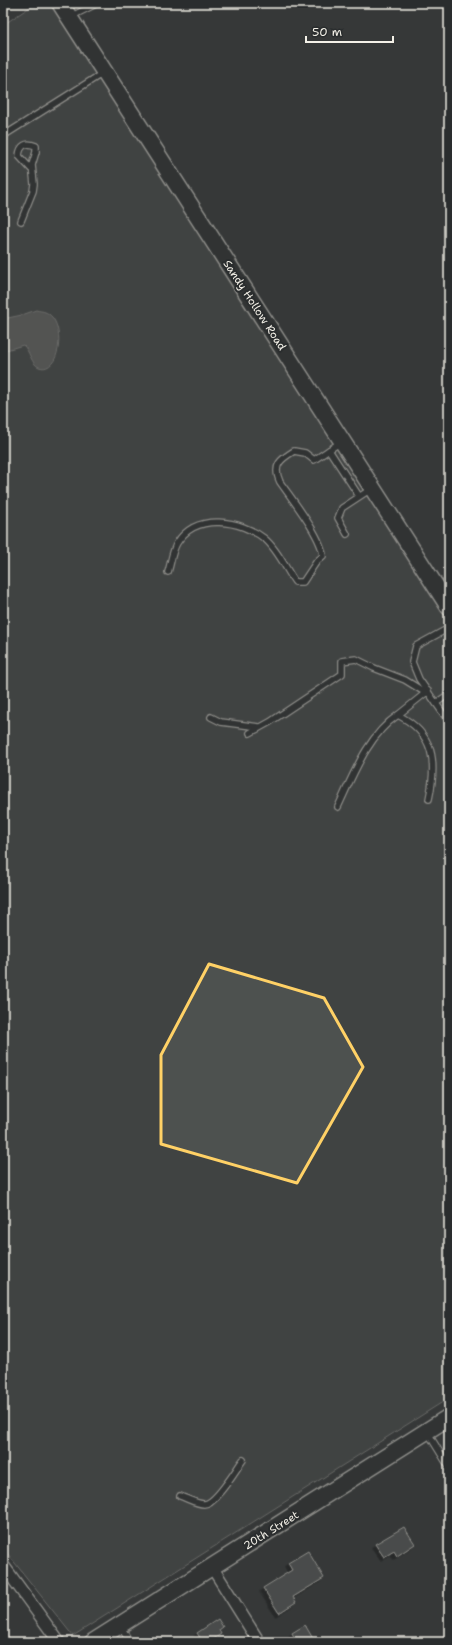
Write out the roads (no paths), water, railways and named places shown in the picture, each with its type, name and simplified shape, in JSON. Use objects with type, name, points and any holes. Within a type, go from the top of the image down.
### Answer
[{"type":"street","name":"Sandy Hollow Road","points":[[60,3],[449,607]]},
{"type":"street","name":"20th Street","points":[[93,1642],[449,1417]]},
{"type":"street","points":[[3,1565],[59,1642]]},
{"type":"street","points":[[212,1567],[259,1642]]},
{"type":"lane","points":[[69,17],[98,3]]},
{"type":"lane","points":[[3,136],[105,72]]},
{"type":"lane","points":[[20,221],[29,202],[34,184],[32,171],[36,146],[30,143],[24,145],[20,149],[19,156],[31,169]]},
{"type":"lane","points":[[168,572],[178,541],[200,523],[218,522],[246,529],[266,540],[295,582],[303,582],[317,561],[323,556],[323,551],[315,533],[280,482],[276,474],[276,470],[279,463],[294,451],[305,454],[314,460],[343,441]]},
{"type":"lane","points":[[329,450],[359,496]]},
{"type":"lane","points":[[347,534],[338,518],[342,508],[373,487]]},
{"type":"lane","points":[[449,628],[416,646],[412,662],[419,679],[427,692],[449,722]]},
{"type":"lane","points":[[250,732],[270,722],[342,674],[342,661],[356,659],[405,680],[427,692]]},
{"type":"lane","points":[[338,807],[375,737],[390,720],[427,692]]},
{"type":"lane","points":[[436,703],[449,694]]},
{"type":"lane","points":[[398,715],[410,721],[420,732],[432,751],[433,781],[429,799]]},
{"type":"lane","points":[[211,718],[220,722],[259,727]]},
{"type":"lane","points":[[426,1431],[449,1467]]},
{"type":"lane","points":[[180,1496],[204,1504],[209,1503],[219,1494],[243,1460]]},
{"type":"lane","points":[[120,1625],[130,1642]]}]
